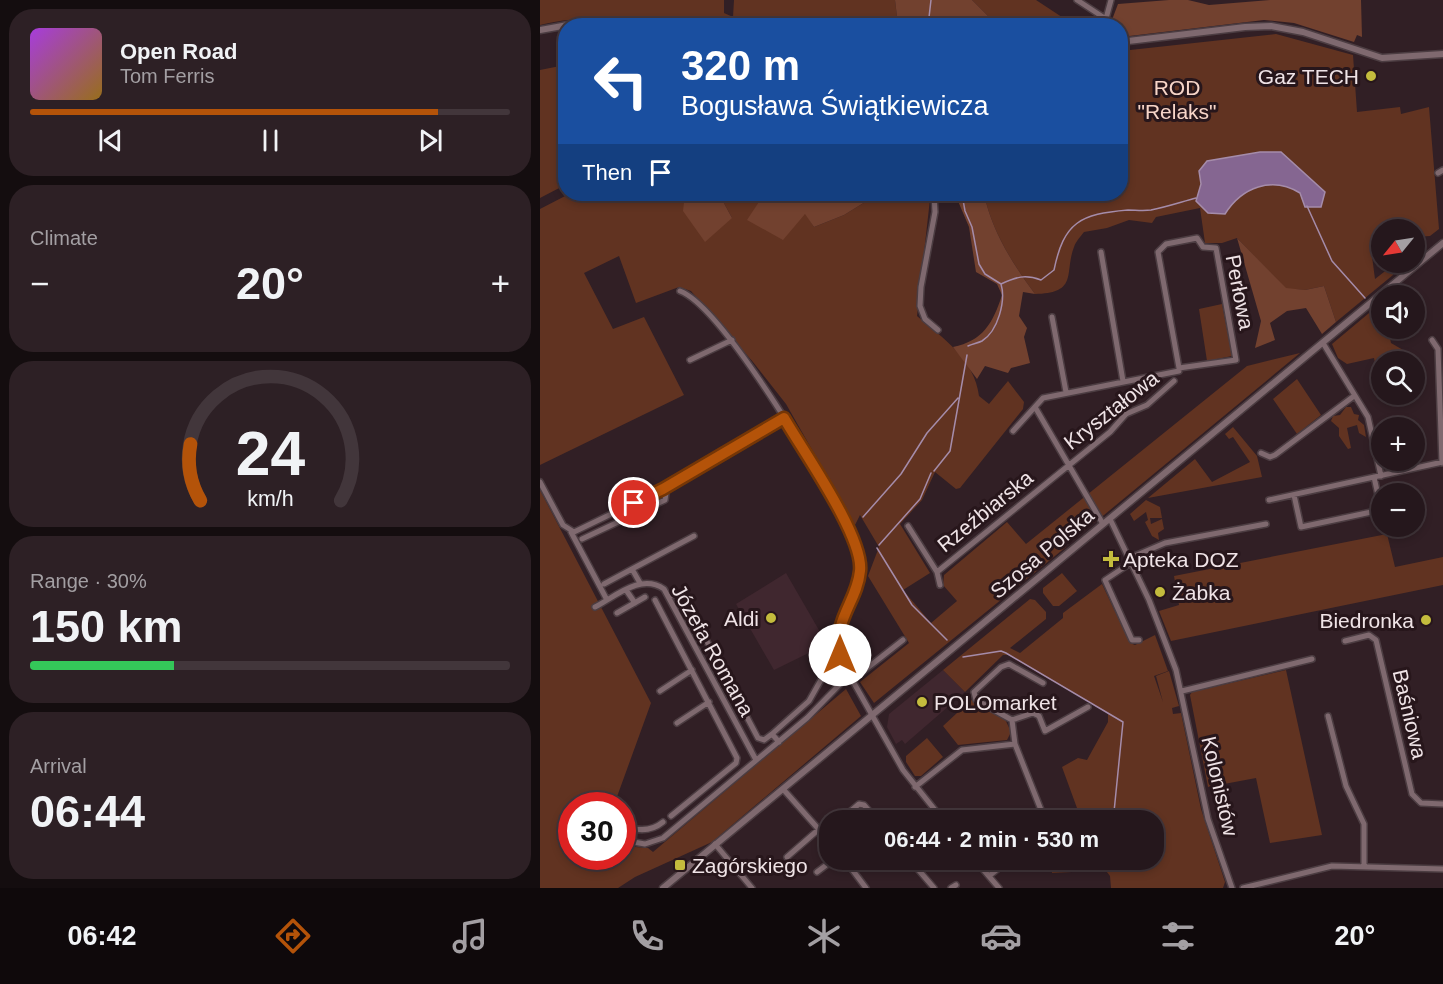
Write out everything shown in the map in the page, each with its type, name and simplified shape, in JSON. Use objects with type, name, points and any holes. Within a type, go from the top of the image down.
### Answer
[{"type":"street","points":[[1077,0],[1104,18]]},
{"type":"street","points":[[1106,18],[1111,0]]},
{"type":"street","points":[[540,30],[558,26]]},
{"type":"street","points":[[1128,41],[1242,27],[1272,26],[1307,33],[1383,58],[1443,54]]},
{"type":"street","points":[[934,201],[934,223],[921,287],[920,306],[925,319],[938,330]]},
{"type":"street","name":"Perłowa","points":[[1013,431],[1043,398],[1179,371],[1179,368],[1236,360],[1216,248],[1203,247],[1197,238],[1166,244],[1158,252],[1179,368]]},
{"type":"street","name":"Szosa Polska","points":[[663,888],[1443,243]]},
{"type":"street","points":[[1101,252],[1123,381]]},
{"type":"street","points":[[680,291],[701,307],[732,340],[784,418],[859,550],[859,577],[839,632],[840,655],[903,770],[935,810]]},
{"type":"street","points":[[1052,316],[1066,392]]},
{"type":"street","points":[[690,360],[732,340]]},
{"type":"street","points":[[1269,500],[1443,463],[1438,350],[1432,340]]},
{"type":"street","points":[[1323,343],[1368,417],[1381,476]]},
{"type":"street","name":"Kryształowa","points":[[1068,465],[1110,432],[1126,414],[1147,405],[1174,381]]},
{"type":"street","points":[[1261,453],[1270,457],[1275,456],[1354,396]]},
{"type":"street","points":[[1035,407],[1103,524]]},
{"type":"street","points":[[571,532],[663,489],[784,418]]},
{"type":"street","name":"Rzeźbiarska","points":[[908,526],[937,572],[1068,465]]},
{"type":"street","points":[[1294,495],[1301,527],[1379,509],[1374,477]]},
{"type":"street","points":[[540,482],[563,525],[571,532],[607,600]]},
{"type":"street","points":[[582,539],[665,500],[666,493]]},
{"type":"street","name":"Kolonistów","points":[[1110,519],[1156,616],[1182,691],[1208,819],[1232,888]]},
{"type":"street","points":[[1139,640],[1132,640],[1106,580],[1131,560],[1165,543],[1266,524]]},
{"type":"street","points":[[587,525],[591,534]]},
{"type":"street","points":[[604,584],[694,536]]},
{"type":"street","points":[[632,569],[640,583]]},
{"type":"street","points":[[937,572],[940,585]]},
{"type":"street","name":"Józefa Romana","points":[[595,607],[640,583],[658,585],[669,597],[756,760]]},
{"type":"street","points":[[626,590],[635,603]]},
{"type":"street","points":[[669,597],[676,594],[684,597],[696,621]]},
{"type":"street","points":[[616,613],[645,597]]},
{"type":"street","points":[[655,600],[737,756],[736,762],[673,814],[682,822]]},
{"type":"street","points":[[666,621],[678,615]]},
{"type":"street","points":[[702,632],[758,738],[764,740],[806,704],[814,693],[826,671],[822,652]]},
{"type":"street","name":"Baśniowa","points":[[1345,641],[1369,635],[1376,640],[1412,794],[1421,803],[1443,804]]},
{"type":"street","points":[[636,843],[663,838],[779,742],[850,677],[903,640]]},
{"type":"street","points":[[1182,691],[1312,659]]},
{"type":"street","points":[[706,667],[717,662]]},
{"type":"street","points":[[1043,682],[1009,664],[1001,667],[974,692],[976,700],[1012,720],[1033,713],[1038,716],[1045,731],[1088,707]]},
{"type":"street","points":[[660,691],[692,670]]},
{"type":"street","points":[[703,691],[715,684]]},
{"type":"street","points":[[814,693],[825,700]]},
{"type":"street","points":[[677,723],[709,702]]},
{"type":"street","points":[[1328,716],[1346,786],[1364,824],[1364,866]]},
{"type":"street","points":[[1012,720],[1015,744],[1041,810]]},
{"type":"street","points":[[772,734],[779,742]]},
{"type":"street","points":[[915,787],[962,750],[1015,744]]},
{"type":"street","points":[[726,771],[733,779]]},
{"type":"street","points":[[783,789],[819,830]]},
{"type":"street","points":[[852,810],[859,804],[864,805],[868,810]]},
{"type":"street","points":[[636,828],[655,828],[663,822]]},
{"type":"street","points":[[786,857],[819,833]]},
{"type":"street","points":[[715,844],[751,888]]},
{"type":"street","points":[[1243,888],[1318,868],[1364,866],[1443,869]]},
{"type":"street","points":[[852,870],[866,888]]},
{"type":"street","points":[[919,870],[934,888]]},
{"type":"street","points":[[984,870],[999,888]]},
{"type":"street","points":[[989,876],[996,870]]},
{"type":"street","points":[[855,888],[861,883]]},
{"type":"shaded area","points":[[895,0],[972,0],[990,18],[897,18]]},
{"type":"shaded area","points":[[1169,0],[1188,0],[1209,5],[1270,0],[1361,0],[1362,37],[1357,35],[1354,42],[1294,23],[1264,20],[1128,36],[1128,18],[1113,18],[1118,4]]},
{"type":"shaded area","points":[[1260,152],[1281,152],[1325,192],[1321,207],[1305,207],[1300,193],[1279,185],[1258,187],[1249,191],[1240,197],[1225,214],[1208,213],[1196,201],[1201,184],[1199,171],[1207,161]]},
{"type":"shaded area","points":[[684,201],[723,201],[732,218],[705,242],[683,211]]},
{"type":"shaded area","points":[[759,201],[867,201],[844,215],[814,227],[805,214],[783,240],[747,220]]},
{"type":"shaded area","points":[[958,201],[986,201],[992,221],[1004,246],[1035,294],[1023,292],[1019,316],[1027,328],[1024,337],[1030,363],[1011,368],[1008,373],[985,366],[977,379],[953,347],[972,340],[985,329],[995,314],[1002,295],[997,284],[976,272],[969,227]]},
{"type":"shaded area","points":[[1237,238],[1286,288],[1305,290],[1324,286],[1336,322],[1322,334],[1306,308],[1287,311],[1270,323],[1275,340],[1255,348],[1261,321]]},
{"type":"shaded area","points":[[786,573],[827,644],[774,670],[736,604]]},
{"type":"shaded area","points":[[943,670],[965,692],[905,744],[902,740],[896,744],[887,727],[889,714]]},
{"type":"green space","points":[[540,0],[724,0],[724,13],[733,17],[734,0],[895,0],[897,18],[558,18],[558,22],[540,25]]},
{"type":"green space","points":[[972,0],[1036,0],[1063,18],[990,18]]},
{"type":"green space","name":"ROD \"Relaks\"","points":[[1276,34],[1353,55],[1357,112],[1400,107],[1401,114],[1429,107],[1439,229],[1430,236],[1425,236],[1425,219],[1371,219],[1371,273],[1374,273],[1375,279],[1383,273],[1393,273],[1393,275],[1381,285],[1371,285],[1371,293],[1336,322],[1324,286],[1305,290],[1286,289],[1237,238],[1222,243],[1205,243],[1200,208],[1156,217],[1152,223],[1129,220],[1107,228],[1084,232],[1074,247],[1064,286],[1049,293],[1035,294],[1004,246],[992,221],[986,201],[1128,201],[1128,50]]},
{"type":"green space","points":[[558,66],[558,189],[540,198],[540,70]]},
{"type":"green space","points":[[558,200],[699,201],[732,218],[723,201],[760,201],[748,220],[806,214],[814,227],[844,215],[867,201],[919,201],[924,203],[930,201],[917,316],[947,341],[964,361],[971,371],[979,396],[989,404],[1008,381],[1024,402],[1023,409],[960,488],[956,489],[935,472],[922,500],[900,524],[930,573],[903,590],[931,623],[957,601],[943,585],[944,575],[1007,522],[1026,544],[1247,366],[1300,353],[874,703],[860,682],[909,643],[868,576],[879,547],[860,515],[855,525],[786,404],[691,291],[679,287],[636,303],[619,256],[584,273],[613,329],[644,317],[684,395],[540,465],[540,209]]},
{"type":"green space","points":[[1222,304],[1232,356],[1207,361],[1199,309]]},
{"type":"green space","points":[[1371,311],[1371,339],[1390,339],[1391,343],[1405,351],[1371,351],[1371,359],[1347,364],[1338,358],[1332,344]]},
{"type":"green space","points":[[1297,379],[1321,415],[1297,434],[1273,399]]},
{"type":"green space","points":[[1346,407],[1351,407],[1354,414],[1359,415],[1358,420],[1364,425],[1366,437],[1359,433],[1357,425],[1347,428],[1351,448],[1348,449],[1339,436],[1339,428],[1331,421],[1333,416],[1340,415]]},
{"type":"green space","points":[[1233,427],[1257,456],[1262,477],[1148,498],[1195,459],[1212,482],[1250,462],[1233,437],[1229,439],[1225,434]]},
{"type":"green space","points":[[540,490],[651,703],[619,792],[558,792],[558,870],[636,870],[636,847],[648,848],[653,852],[846,689],[861,716],[712,842],[635,877],[618,888],[540,888]]},
{"type":"green space","points":[[1146,500],[1160,507],[1162,518],[1150,518],[1151,524],[1162,519],[1164,529],[1158,533],[1159,540],[1152,536],[1145,522],[1148,520],[1146,512],[1134,521],[1130,514]]},
{"type":"green space","points":[[1372,537],[1388,537],[1395,567],[1443,557],[1443,585],[1171,641],[1159,611],[1179,605],[1174,576]]},
{"type":"green space","points":[[1062,573],[1077,591],[1059,606],[1053,606],[1043,593],[1043,588]]},
{"type":"green space","points":[[1102,584],[1130,643],[1135,645],[1155,635],[1168,671],[1154,676],[1163,702],[1156,676],[1169,671],[1179,706],[1172,708],[1173,714],[1181,713],[1201,809],[1225,882],[1223,888],[1111,888],[1110,876],[1105,870],[1164,870],[1164,810],[1075,810],[1077,808],[1062,767],[1078,758],[1087,760],[1108,722],[1108,713],[1008,655],[1003,655],[965,692],[943,670],[1030,599],[1035,600],[1046,612],[1046,619],[1010,648],[1020,653],[1063,618],[1063,613]]},
{"type":"green space","points":[[1286,670],[1322,835],[1270,843],[1256,778],[1208,787],[1190,695],[1192,692]]},
{"type":"green space","points":[[971,700],[1005,719],[1011,732],[1007,740],[958,745],[943,726]]},
{"type":"green space","points":[[927,738],[943,757],[921,776],[915,776],[906,762],[906,756]]},
{"type":"green space","points":[[1052,870],[1092,870],[1091,871],[1052,873]]},
{"type":"waterway","points":[[929,18],[931,0]]},
{"type":"waterway","points":[[1001,284],[1021,277],[1041,280],[1054,270],[1058,254],[1069,231],[1086,218],[1111,212],[1151,210],[1196,198]]},
{"type":"waterway","points":[[963,201],[972,227],[979,264],[985,274],[1001,284],[1002,291],[999,315],[992,330],[982,341],[968,346]]},
{"type":"waterway","points":[[1307,206],[1332,261],[1365,298]]},
{"type":"waterway","points":[[934,471],[950,451],[967,355]]},
{"type":"waterway","points":[[863,517],[901,474],[927,433],[958,398]]},
{"type":"waterway","points":[[879,545],[920,499],[931,473]]},
{"type":"waterway","points":[[877,548],[912,605],[947,640]]},
{"type":"waterway","points":[[963,657],[1001,651],[1006,653],[1123,722],[1114,810]]},
{"type":"place","name":"Gaz TECH","points":[[1371,76]]},
{"type":"place","name":"Apteka DOZ","points":[[1111,559]]},
{"type":"place","name":"Żabka","points":[[1160,592]]},
{"type":"place","name":"Aldi","points":[[771,618]]},
{"type":"place","name":"Biedronka","points":[[1426,620]]},
{"type":"place","name":"POLOmarket","points":[[922,702]]},
{"type":"place","name":"Zagórskiego","points":[[680,865]]},
{"type":"route","points":[[634,503],[663,489],[784,418],[854,537],[859,550],[861,568],[856,588],[842,617],[838,645],[840,655]]}]
